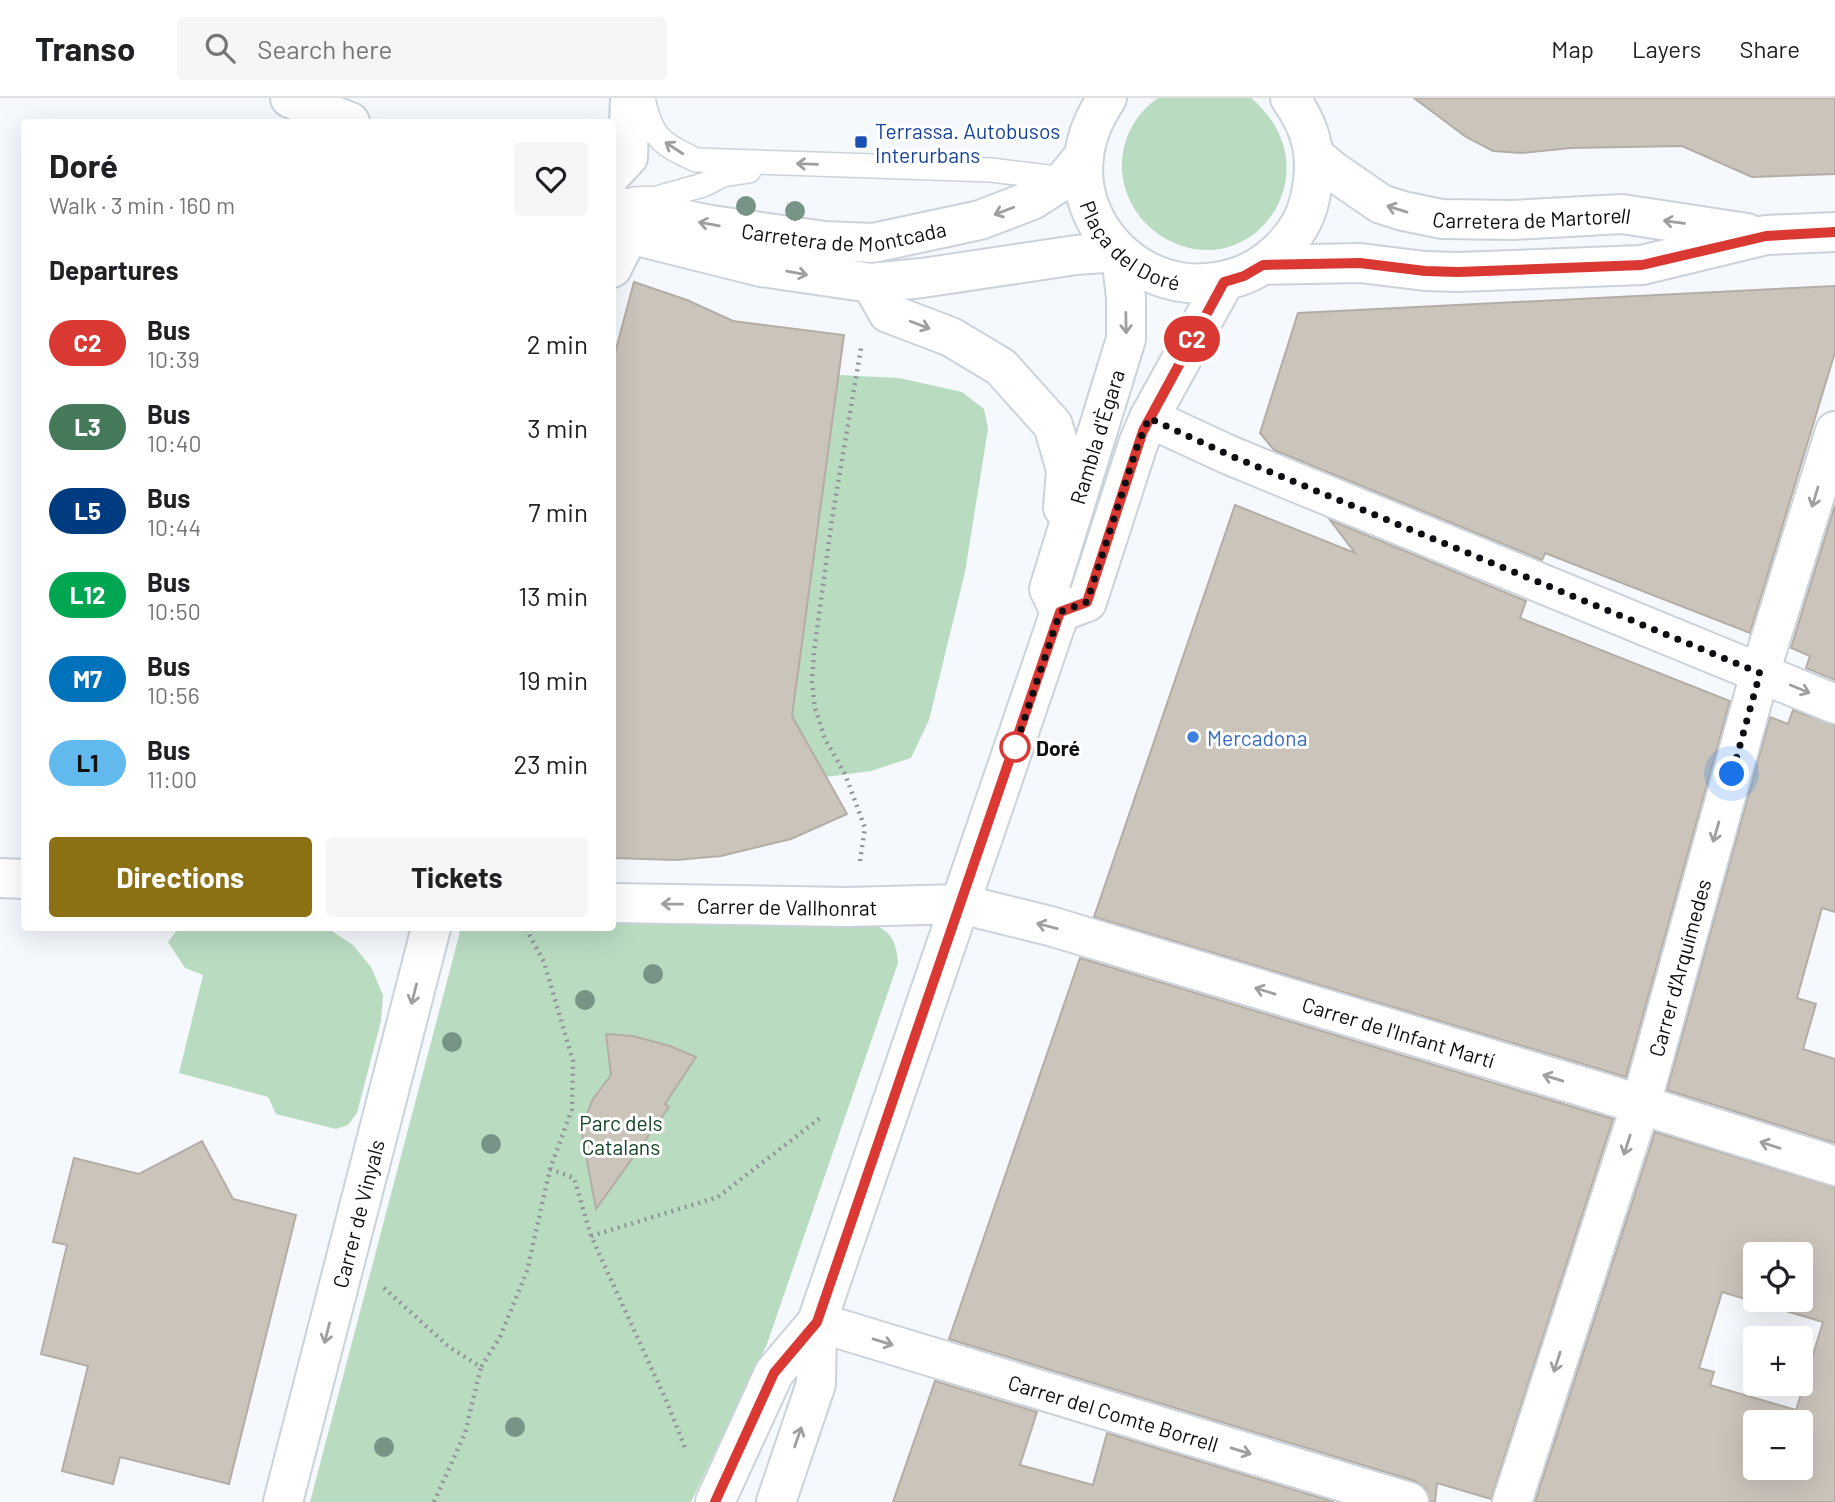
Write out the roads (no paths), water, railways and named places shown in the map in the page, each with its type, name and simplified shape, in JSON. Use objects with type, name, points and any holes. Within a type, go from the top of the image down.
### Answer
[{"type":"street","points":[[290,98],[342,119]]},
{"type":"street","points":[[616,170],[628,157],[630,98]]},
{"type":"street","name":"Plaça del Doré","points":[[1087,133],[1084,186],[1092,213],[1119,254],[1143,270],[1169,280],[1196,284],[1224,282],[1244,276],[1263,265],[1282,249],[1298,229],[1311,193],[1314,155],[1300,105]]},
{"type":"street","name":"Carretera de Montcada","points":[[618,222],[711,225],[825,241],[873,243],[980,220],[1032,200],[1087,133]]},
{"type":"street","name":"Carretera de Martorell","points":[[1314,155],[1381,204],[1442,219],[1513,220],[1622,214],[1766,236]]},
{"type":"street","name":"Carretera de Montcada","points":[[618,222],[761,267],[871,283],[1076,255],[1119,254]]},
{"type":"street","name":"Carretera de Martorell","points":[[1263,265],[1360,263],[1458,272],[1642,265],[1766,236],[1835,232]]},
{"type":"street","name":"Rambla d'Ègara","points":[[1119,254],[1126,298],[1126,340],[1049,589],[1060,612],[1087,602],[1138,444],[1149,418],[1224,282]]},
{"type":"street","points":[[871,283],[888,313],[951,337],[1001,367],[1053,425],[1066,470],[1059,555]]},
{"type":"street","points":[[1149,418],[1242,460],[1835,704]]},
{"type":"street","name":"Carrer d'Arquímedes","points":[[1512,1502],[1640,1104],[1760,673],[1835,431]]},
{"type":"street","points":[[776,1502],[816,1384],[817,1322],[1060,612]]},
{"type":"street","points":[[0,878],[21,879]]},
{"type":"street","name":"Carrer de Vallhonrat","points":[[616,903],[847,907],[961,904]]},
{"type":"street","name":"Carrer de l'Infant Martí","points":[[961,904],[1050,926],[1640,1104],[1835,1166]]},
{"type":"street","name":"Carrer de Vinyals","points":[[283,1502],[430,931]]},
{"type":"street","points":[[715,1502],[774,1373],[817,1322]]},
{"type":"street","name":"Carrer del Comte Borrell","points":[[817,1322],[1409,1502]]},
{"type":"lane","points":[[643,98],[648,121],[657,137],[676,151],[696,160],[991,170],[1087,133]]},
{"type":"lane","points":[[616,200],[657,198],[703,185],[723,175],[753,171],[763,163]]},
{"type":"place","name":"Terrassa. Autobusos Interurbans","points":[[861,142]]},
{"type":"place","name":"Mercadona","points":[[1193,737]]},
{"type":"place","name":"Doré","points":[[1015,747]]},
{"type":"park label","name":"Parc dels Catalans","points":[[621,1134]]}]
